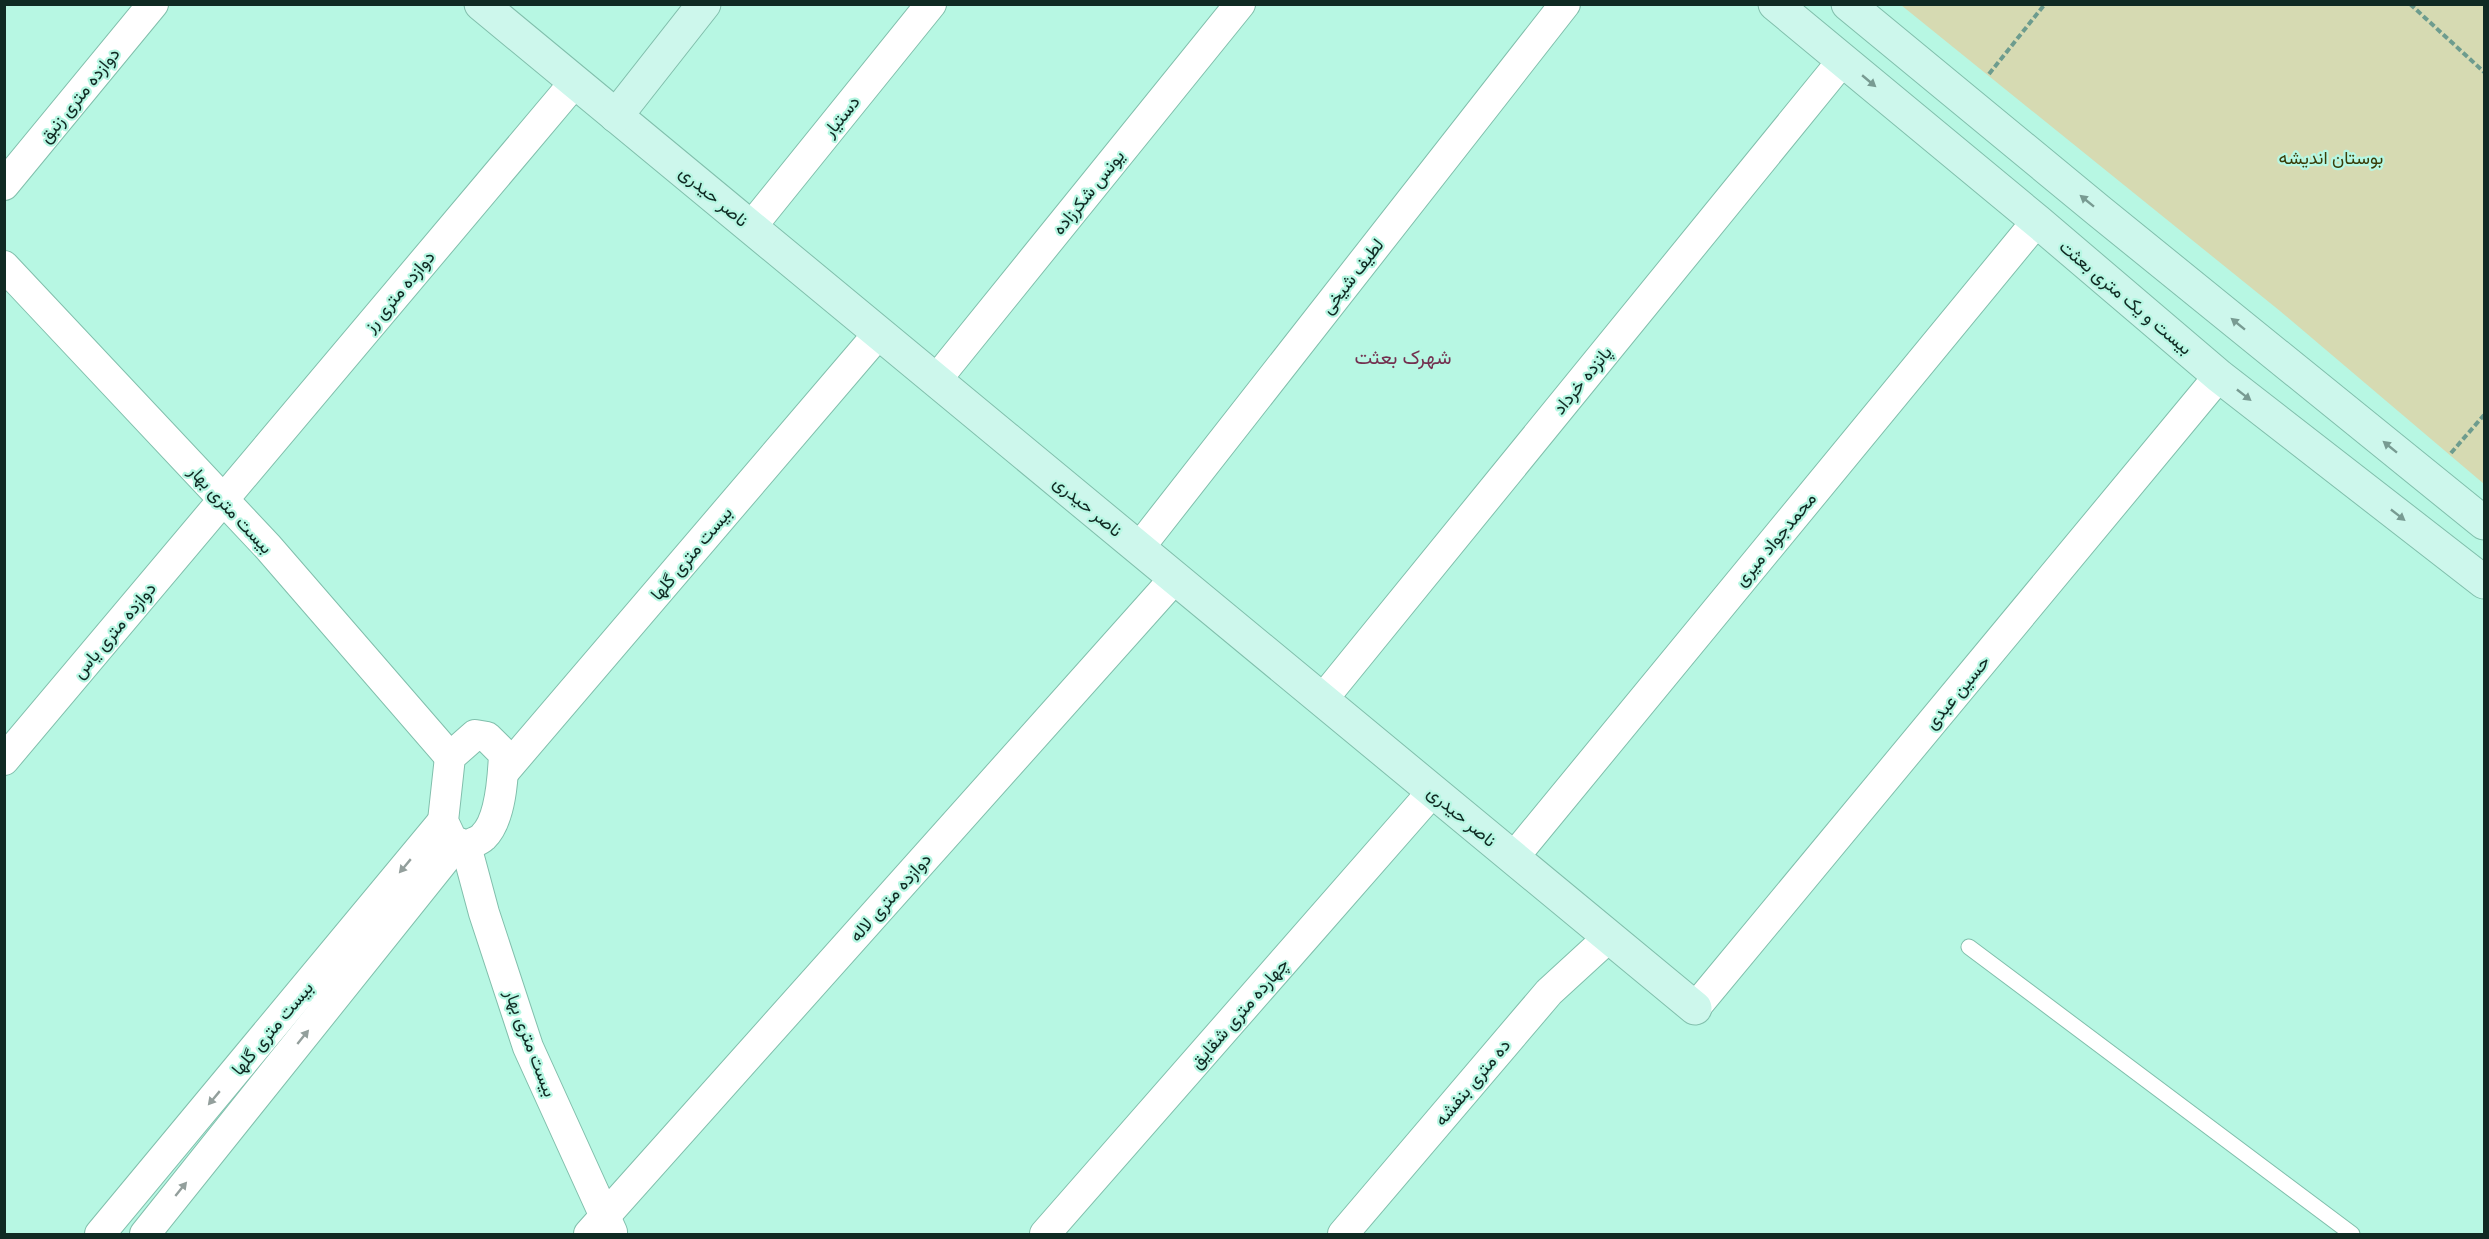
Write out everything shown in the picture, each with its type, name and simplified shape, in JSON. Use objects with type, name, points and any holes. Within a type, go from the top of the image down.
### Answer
[{"type":"street","name":"دوازده متری زنبق","points":[[4,184],[153,4]]},
{"type":"street","name":"ناصر حیدری","points":[[481,4],[1695,1008]]},
{"type":"street","points":[[616,116],[704,4]]},
{"type":"street","name":"دستیار","points":[[751,227],[931,4]]},
{"type":"street","name":"یونس شکرزاده","points":[[936,380],[1240,4]]},
{"type":"street","name":"لطیف شیخی","points":[[1139,548],[1565,4]]},
{"type":"street","name":"بیست و یک متری بعثت","points":[[1775,4],[2037,221],[2218,375],[2484,582]]},
{"type":"street","points":[[1848,4],[2484,523]]},
{"type":"street","name":"پانزده خرداد","points":[[1322,700],[1843,60]]},
{"type":"street","name":"دوازده متری رز","points":[[223,501],[575,82]]},
{"type":"street","name":"محمدجواد میری","points":[[1513,858],[2037,221]]},
{"type":"street","name":"بیست متری بهار","points":[[4,266],[268,547],[450,757]]},
{"type":"street","name":"بیست متری گلها","points":[[504,773],[879,333]]},
{"type":"street","name":"حسین عبدی","points":[[1695,1008],[2218,375]]},
{"type":"street","name":"دوازده متری یاس","points":[[4,760],[223,501]]},
{"type":"street","name":"دوازده متری لاله","points":[[602,1228],[1175,578]]},
{"type":"street","points":[[475,735],[487,737],[504,754],[504,773],[494,823],[482,838],[456,837],[450,757],[475,735]]},
{"type":"street","name":"چهارده متری شقایق","points":[[1045,1234],[1433,791]]},
{"type":"street","name":"بیست متری بهار","points":[[456,837],[484,913],[528,1047],[602,1228]]},
{"type":"street","name":"بیست متری گلها","points":[[100,1234],[456,837]]},
{"type":"street","name":"بیست متری گلها","points":[[145,1234],[456,837]]},
{"type":"street","name":"ده متری بنفشه","points":[[1343,1234],[1549,992],[1609,937]]},
{"type":"lane","points":[[1969,947],[2352,1234]]},
{"type":"path","points":[[1988,75],[2044,4]]},
{"type":"path","points":[[2410,4],[2484,72]]},
{"type":"path","points":[[2427,478],[2484,415]]},
{"type":"green space","name":"بوستان اندیشه","points":[[1901,5],[2484,5],[2484,484],[2280,311]]},
{"type":"district","name":"شهرک بعثت","points":[[1403,357]]}]
